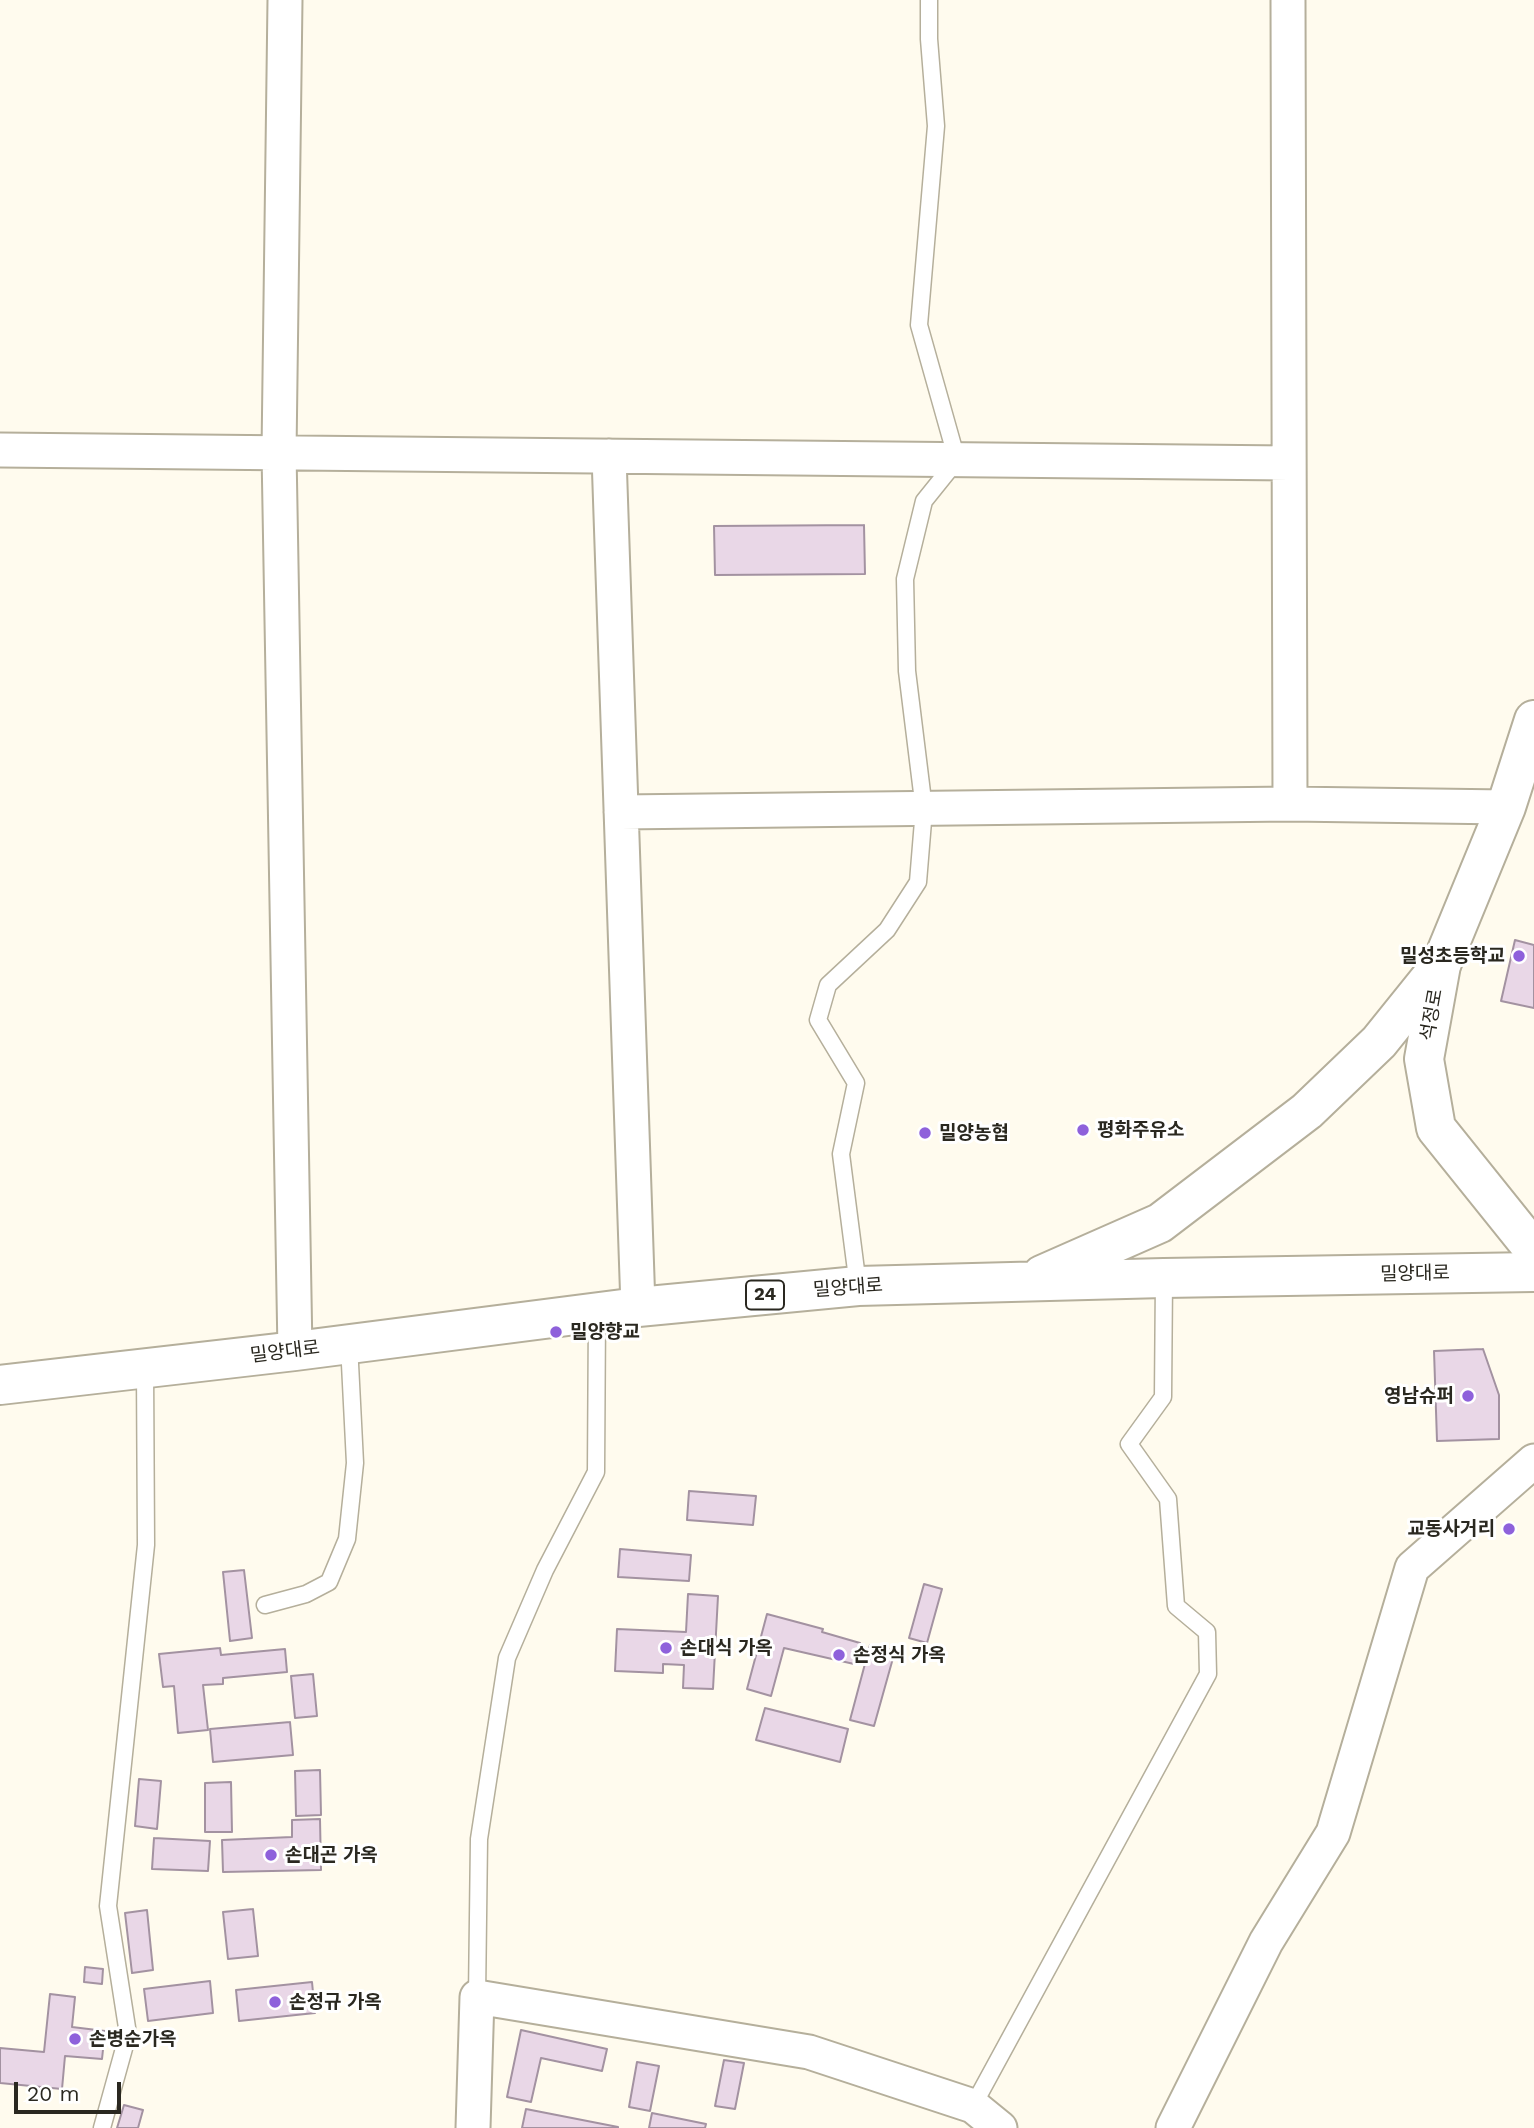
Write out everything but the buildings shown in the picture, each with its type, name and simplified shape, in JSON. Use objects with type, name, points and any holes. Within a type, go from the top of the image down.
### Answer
[{"type":"main road","name":"석정로","points":[[1534,720],[1506,807],[1441,965],[1424,1059],[1436,1128],[1534,1250]]},
{"type":"main road","points":[[1026,1282],[1160,1223],[1225,1174],[1307,1111],[1379,1042],[1441,965]]},
{"type":"main road","name":"밀양대로","points":[[0,1385],[638,1307],[858,1286],[1534,1272]]},
{"type":"street","points":[[285,0],[279,452],[295,1351]]},
{"type":"street","points":[[1288,0],[1290,804]]},
{"type":"street","points":[[0,450],[1289,463]]},
{"type":"street","points":[[609,456],[638,1307]]},
{"type":"street","points":[[621,812],[1290,804],[1506,807]]},
{"type":"street","points":[[1172,2128],[1266,1942],[1333,1832],[1412,1568],[1534,1461]]},
{"type":"street","points":[[473,2128],[477,1997],[809,2052],[973,2106],[1000,2128]]},
{"type":"lane","points":[[858,1286],[841,1154],[856,1083],[818,1020],[828,985],[887,930],[918,882],[923,808],[906,671],[905,579],[924,501],[957,460],[919,325],[936,126],[929,39],[929,0]]},
{"type":"lane","points":[[973,2106],[1208,1674],[1207,1632],[1176,1606],[1168,1499],[1129,1444],[1163,1398],[1164,1278]]},
{"type":"lane","points":[[477,1997],[479,1839],[507,1658],[545,1570],[596,1472],[597,1312]]},
{"type":"lane","points":[[265,1605],[306,1594],[329,1582],[347,1539],[355,1463],[349,1343]]},
{"type":"lane","points":[[102,2128],[128,2034],[108,1906],[146,1545],[145,1369]]},
{"type":"place","name":"밀성초등학교","points":[[1519,956]]},
{"type":"place","name":"평화주유소","points":[[1083,1130]]},
{"type":"place","name":"밀양농협","points":[[925,1133]]},
{"type":"place","name":"밀양향교","points":[[556,1332]]},
{"type":"place","name":"영남슈퍼","points":[[1468,1396]]},
{"type":"place","name":"교동사거리","points":[[1509,1529]]},
{"type":"place","name":"손대식 가옥","points":[[666,1648]]},
{"type":"place","name":"손정식 가옥","points":[[839,1655]]},
{"type":"place","name":"손대곤 가옥","points":[[271,1855]]},
{"type":"place","name":"손정규 가옥","points":[[275,2002]]},
{"type":"place","name":"손병순가옥","points":[[75,2039]]}]
